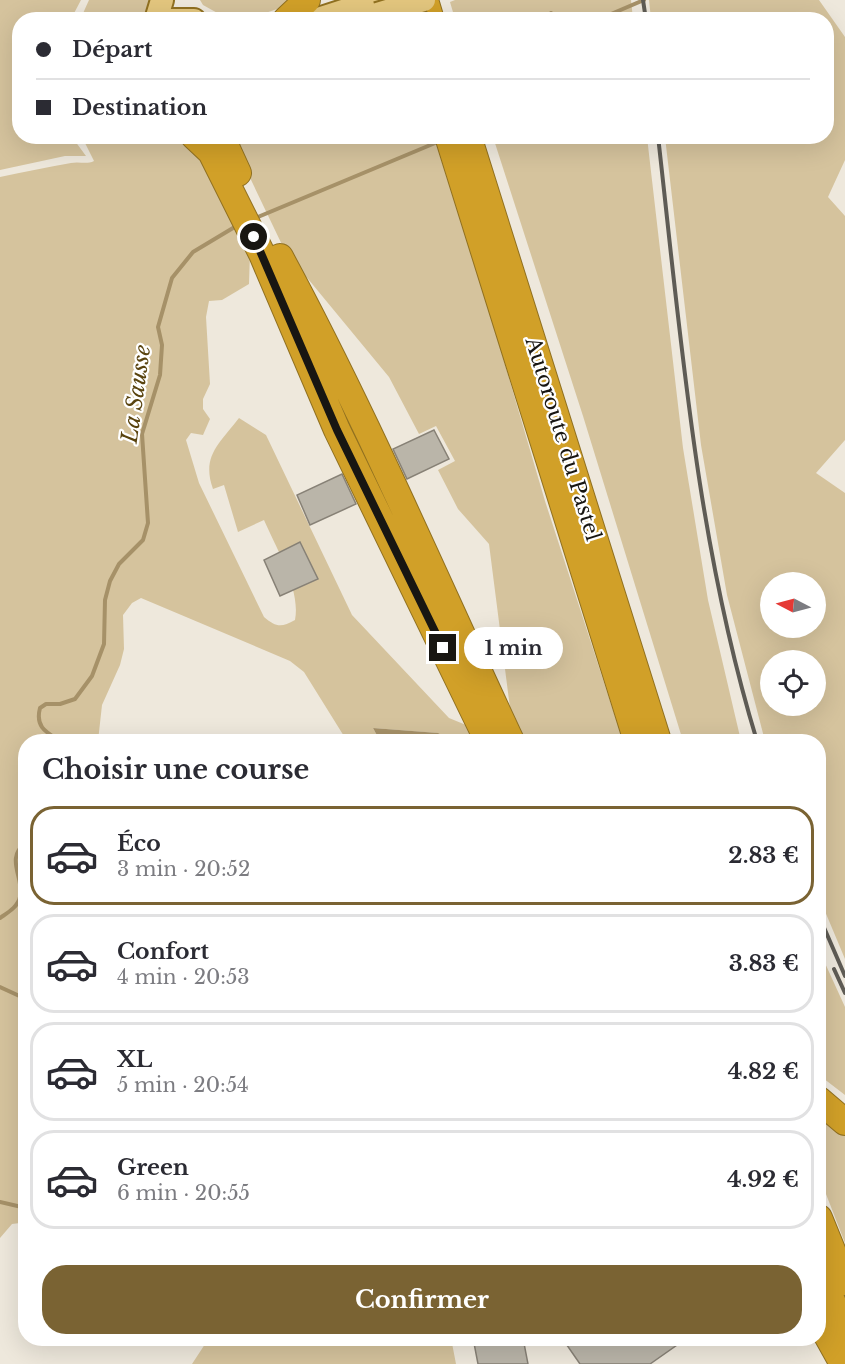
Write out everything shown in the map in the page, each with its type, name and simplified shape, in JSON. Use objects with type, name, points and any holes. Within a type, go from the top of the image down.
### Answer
[{"type":"highway","points":[[294,12],[307,0]]},
{"type":"highway","points":[[202,144],[235,184],[269,251],[363,420],[508,734]]},
{"type":"highway","points":[[225,144],[235,184]]},
{"type":"highway","name":"Autoroute du Pastel","points":[[461,146],[635,734]]},
{"type":"highway","name":"Autoroute du Pastel","points":[[461,146],[656,734]]},
{"type":"highway","points":[[269,251],[337,430],[485,734]]},
{"type":"highway","points":[[826,1106],[845,1122]]},
{"type":"highway","points":[[826,1235],[845,1282]]},
{"type":"highway","points":[[826,1287],[845,1331]]},
{"type":"highway","points":[[826,1334],[843,1364]]},
{"type":"main road","points":[[356,12],[424,0]]},
{"type":"shaded area","points":[[0,0],[81,0],[75,12],[12,12],[12,144],[77,144],[86,156],[65,156],[0,170]]},
{"type":"shaded area","points":[[89,0],[153,0],[146,12],[84,12]]},
{"type":"shaded area","points":[[200,0],[288,0],[280,8],[268,12],[216,12],[203,5]]},
{"type":"shaded area","points":[[455,0],[631,0],[632,12],[453,12],[450,2]]},
{"type":"shaded area","points":[[649,0],[819,0],[827,12],[650,12]]},
{"type":"shaded area","points":[[834,21],[845,37],[845,160],[828,197],[845,216],[845,440],[816,473],[845,493],[845,959],[826,914],[826,734],[763,734],[727,595],[701,445],[666,144],[834,144]]},
{"type":"shaded area","points":[[86,144],[184,144],[208,165],[250,253],[249,284],[222,300],[209,301],[206,317],[210,384],[203,399],[203,409],[210,419],[203,435],[191,433],[186,440],[199,483],[264,617],[279,625],[295,620],[294,595],[286,569],[264,520],[238,532],[224,485],[213,489],[210,478],[209,468],[214,450],[239,418],[266,435],[352,615],[449,718],[483,734],[439,734],[373,728],[376,734],[343,734],[304,672],[290,661],[141,598],[132,603],[123,615],[124,649],[120,665],[102,705],[99,734],[18,734],[18,1223],[12,1224],[0,1238],[0,177],[71,163],[94,161]]},
{"type":"shaded area","points":[[237,144],[436,144],[492,320],[545,501],[621,734],[523,734],[510,708],[489,544],[458,509],[438,470],[455,461],[436,426],[419,434],[389,377],[285,251],[241,159]]},
{"type":"shaded area","points":[[495,144],[648,144],[683,448],[708,600],[739,734],[681,734],[583,416]]},
{"type":"shaded area","points":[[373,728],[440,734],[376,734]]},
{"type":"shaded area","points":[[826,965],[845,1007],[845,1095],[826,1080]]},
{"type":"shaded area","points":[[826,1113],[845,1131],[845,1243],[826,1194]]},
{"type":"shaded area","points":[[204,1346],[453,1346],[456,1364],[192,1364]]},
{"type":"building","points":[[434,430],[449,459],[407,479],[393,449]]},
{"type":"building","points":[[342,474],[356,504],[310,525],[297,495]]},
{"type":"building","points":[[300,542],[318,579],[280,596],[264,560]]},
{"type":"building","points":[[475,1346],[525,1346],[528,1364],[478,1364]]},
{"type":"building","points":[[568,1346],[676,1346],[650,1364],[580,1364]]},
{"type":"waterway","points":[[616,12],[644,0]]},
{"type":"waterway","name":"La Sausse","points":[[253,219],[433,144]]},
{"type":"waterway","name":"La Sausse","points":[[49,734],[40,724],[40,708],[46,704],[60,704],[75,699],[92,676],[104,644],[105,600],[110,581],[119,564],[143,540],[148,523],[142,434],[160,375],[162,345],[158,327],[172,278],[193,252],[238,225]]},
{"type":"waterway","name":"La Sausse","points":[[18,852],[16,862],[18,873]]},
{"type":"waterway","name":"La Sausse","points":[[0,918],[18,902]]},
{"type":"waterway","name":"La Sausse","points":[[0,987],[18,995]]},
{"type":"waterway","name":"La Sausse","points":[[0,1202],[18,1206]]},
{"type":"railway","points":[[643,0],[645,12]]},
{"type":"railway","points":[[659,144],[684,365],[705,517],[736,667],[755,734]]},
{"type":"railway","points":[[826,932],[845,976]]},
{"type":"railway","points":[[834,969],[845,993]]},
{"type":"route","points":[[254,237],[337,430],[443,648]]}]
